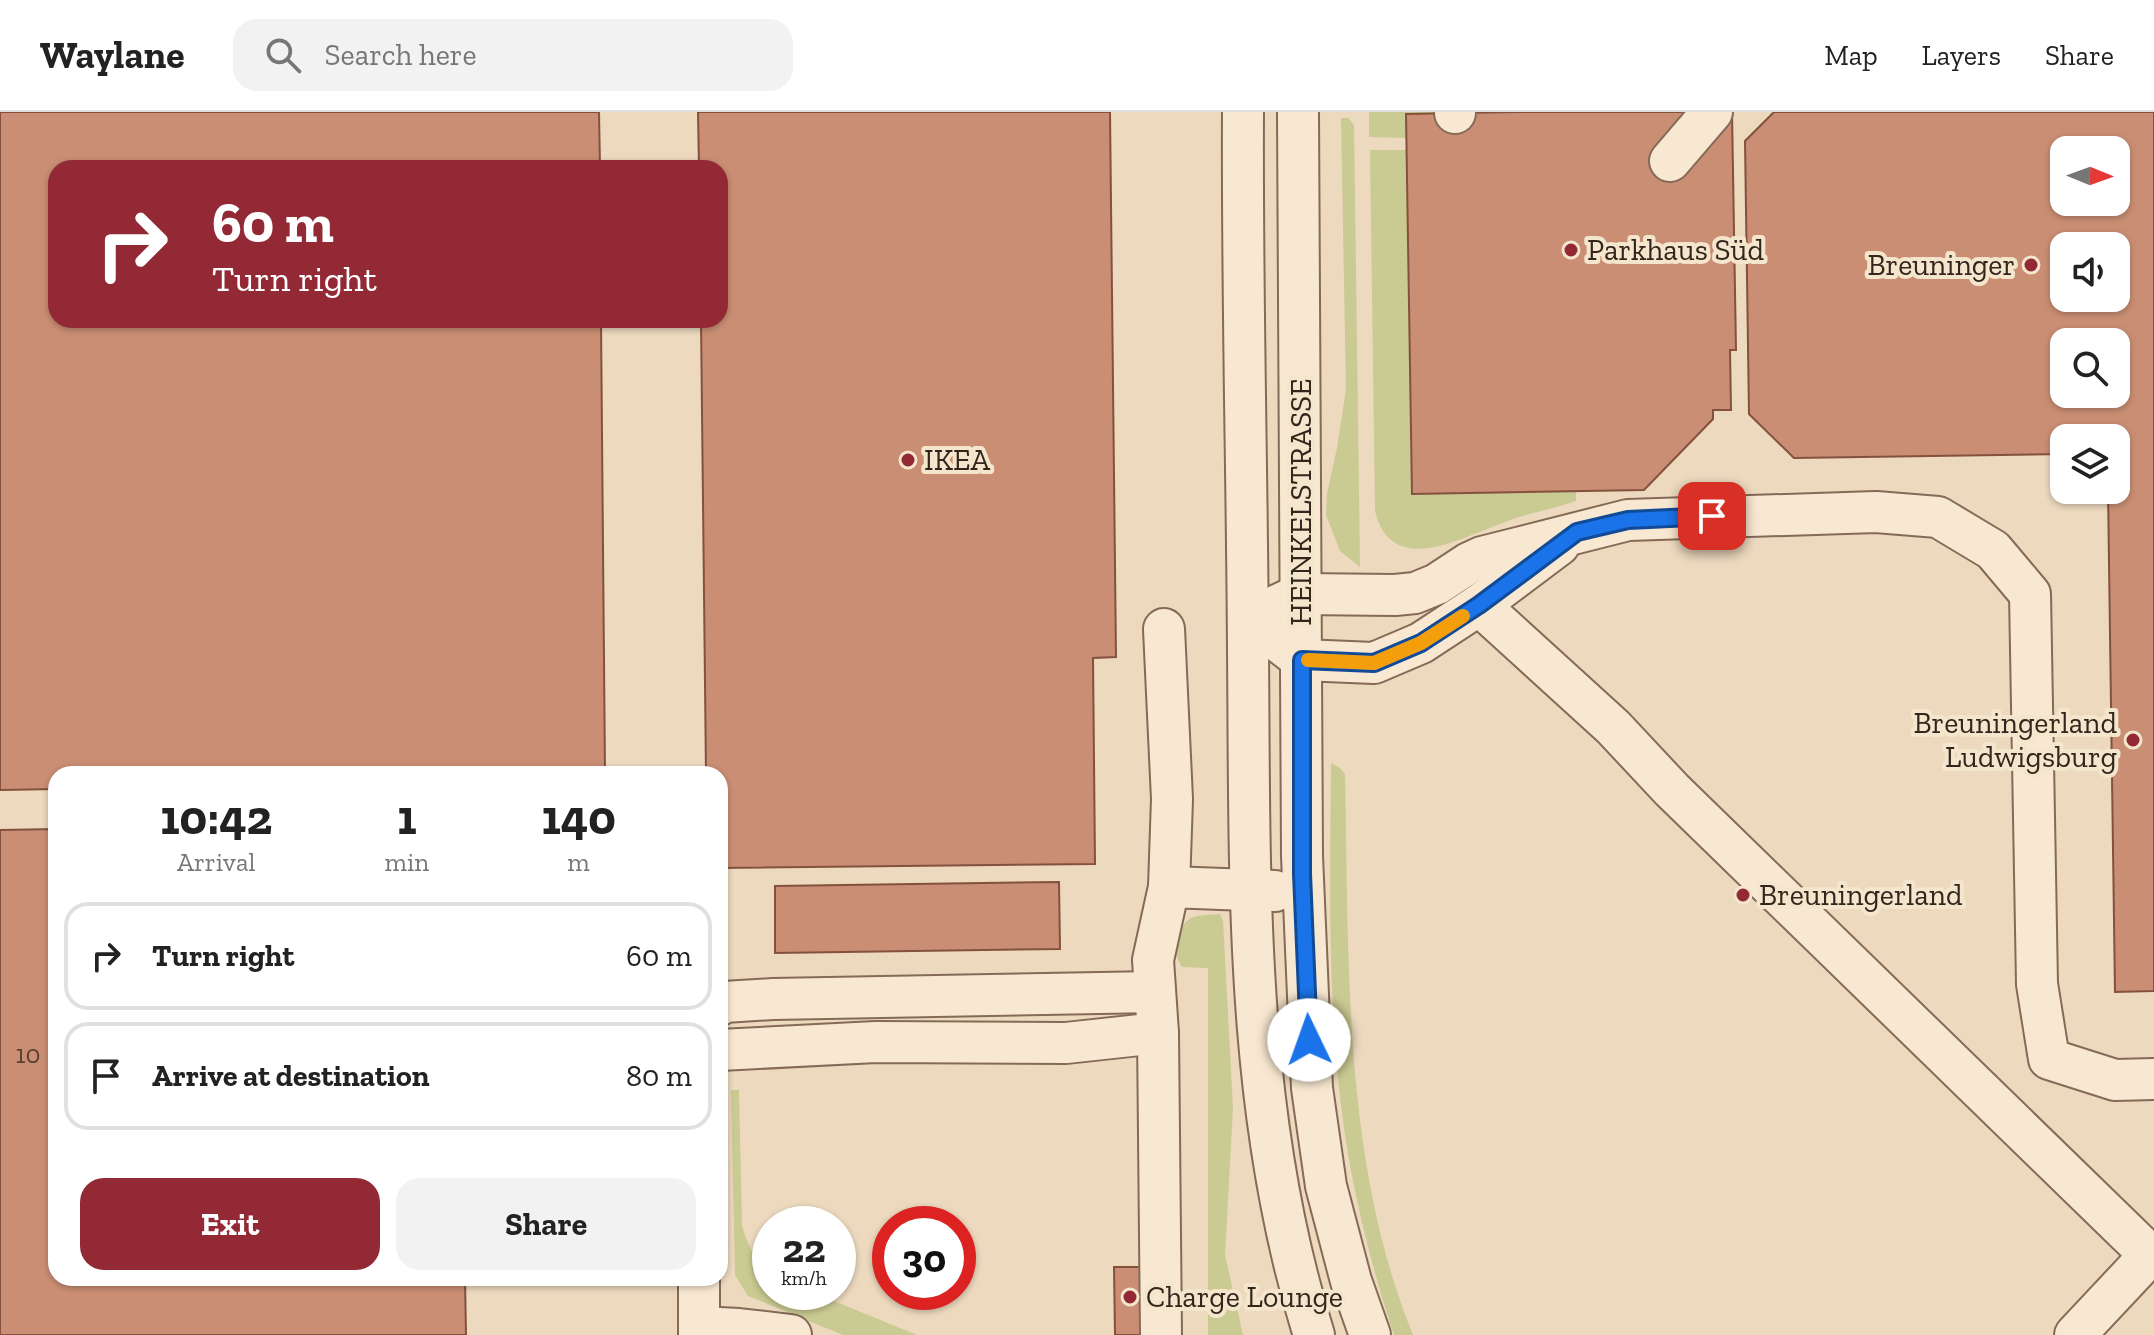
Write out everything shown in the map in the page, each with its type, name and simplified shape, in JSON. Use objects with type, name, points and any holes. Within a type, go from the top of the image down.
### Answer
[{"type":"street","name":"HEINKELSTRASSE","points":[[1243,112],[1250,891],[1259,1062],[1266,1123],[1285,1229],[1314,1335]]},
{"type":"street","name":"HEINKELSTRASSE","points":[[1298,112],[1303,891],[1312,1088],[1326,1186],[1351,1281],[1370,1335]]},
{"type":"street","points":[[1670,161],[1709,116]]},
{"type":"street","points":[[1577,532],[1479,605],[1421,643],[1374,663],[1302,660],[1248,619],[1301,594],[1415,593],[1437,584],[1482,557],[1577,532],[1628,520],[1876,512],[1938,517],[1993,550],[2030,594],[2037,984],[2049,1059],[2115,1080],[2154,1079]]},
{"type":"street","points":[[1479,605],[1613,727],[1672,790],[2152,1257],[2075,1335]]},
{"type":"street","points":[[1161,1335],[1158,1033],[1153,960],[1169,887],[1172,799],[1164,629]]},
{"type":"street","points":[[1169,887],[1303,891]]},
{"type":"street","points":[[728,1002],[1155,992]]},
{"type":"street","points":[[728,1050],[876,1042],[1066,1043],[1158,1033]]},
{"type":"street","points":[[699,1286],[699,1331],[739,1329],[791,1335]]},
{"type":"green space","points":[[1369,112],[1433,113],[1407,114],[1407,138],[1369,137]]},
{"type":"green space","points":[[1341,118],[1348,118],[1354,125],[1360,567],[1340,551],[1326,515],[1346,389]]},
{"type":"green space","points":[[1370,150],[1407,150],[1576,491],[1576,501],[1431,548],[1397,544],[1384,532],[1375,511]]},
{"type":"green space","points":[[1331,763],[1345,774],[1350,987],[1361,1130],[1373,1200],[1390,1269],[1413,1335],[1394,1335],[1364,1233],[1344,1128],[1332,992]]},
{"type":"green space","points":[[1220,914],[1223,921],[1233,1108],[1225,1255],[1243,1335],[1208,1335],[1208,968],[1182,967],[1176,950],[1180,931],[1188,920]]},
{"type":"green space","points":[[731,1090],[739,1090],[742,1226],[752,1251],[752,1298],[735,1275]]},
{"type":"green space","points":[[782,1310],[856,1310],[917,1335],[843,1335]]},
{"type":"building","points":[[0,112],[599,112],[600,160],[48,160],[48,328],[601,328],[605,766],[48,766],[48,789],[0,790]]},
{"type":"building","name":"IKEA","points":[[698,112],[1110,112],[1116,657],[1093,658],[1095,864],[728,868],[728,766],[706,766],[701,328],[728,328],[728,160],[699,160]]},
{"type":"building","name":"Parkhaus Süd","points":[[1732,112],[1736,350],[1730,350],[1731,410],[1713,410],[1713,419],[1644,490],[1412,494],[1406,114]]},
{"type":"building","name":"Breuningerland Ludwigsburg","points":[[1774,112],[2154,112],[2154,991],[2115,992],[2108,504],[2130,504],[2130,424],[2050,424],[2050,454],[1794,458],[1749,414],[1745,141]]},
{"type":"building","points":[[48,829],[48,1286],[465,1286],[466,1335],[0,1335],[0,830]]},
{"type":"building","points":[[1059,882],[1060,949],[775,953],[775,886]]},
{"type":"building","name":"Charge Lounge","points":[[1114,1267],[1145,1267],[1146,1335],[1115,1335]]},
{"type":"slow traffic","points":[[1308,660],[1374,663],[1421,643],[1463,616]]},
{"type":"place","name":"Parkhaus Süd","points":[[1571,250]]},
{"type":"place","name":"Breuninger","points":[[2031,265]]},
{"type":"place","name":"IKEA","points":[[908,460]]},
{"type":"place","name":"Breuningerland Ludwigsburg","points":[[2133,740]]},
{"type":"place","name":"Breuningerland","points":[[1743,895]]},
{"type":"place","name":"Charge Lounge","points":[[1130,1297]]},
{"type":"route","points":[[1309,1040],[1302,874],[1302,660],[1374,663],[1421,643],[1479,605],[1577,532],[1628,520],[1712,516]]}]
